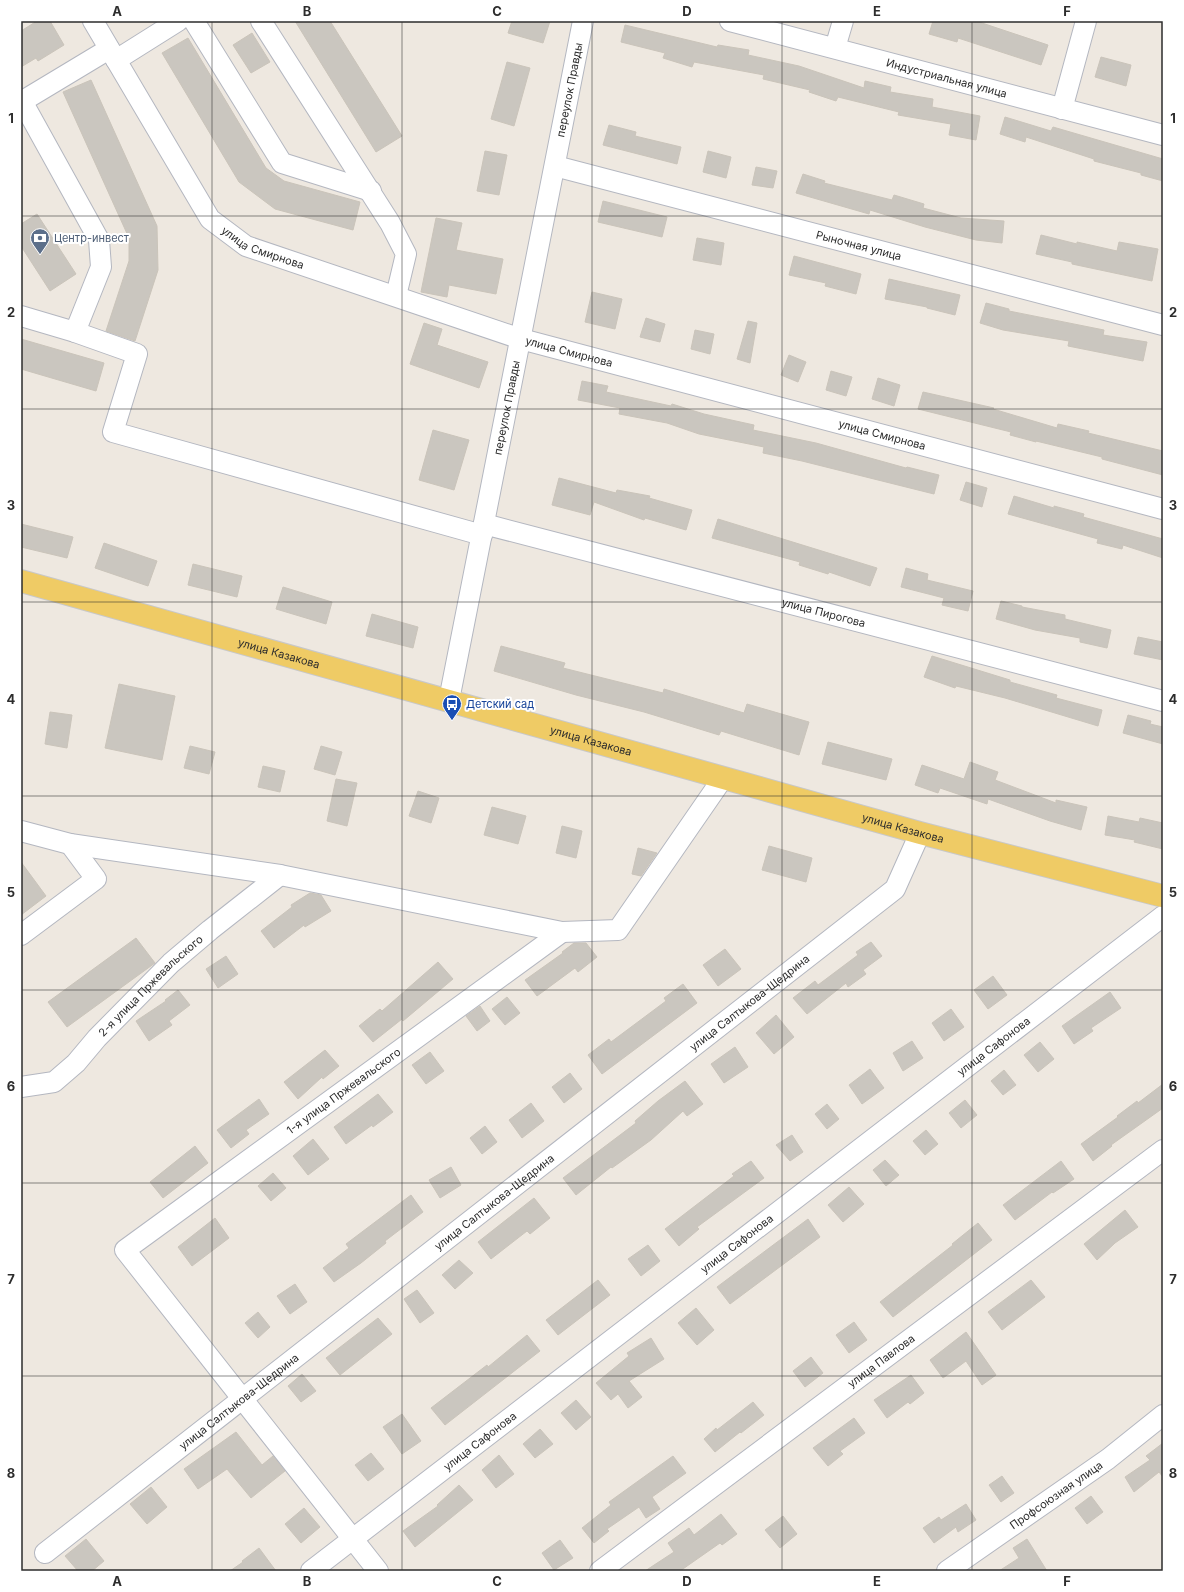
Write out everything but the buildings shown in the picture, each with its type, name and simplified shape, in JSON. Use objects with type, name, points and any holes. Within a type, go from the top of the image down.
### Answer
[{"type":"main road","name":"улица Казакова","points":[[21,581],[920,833],[1163,896]]},
{"type":"street","name":"улица Смирнова","points":[[93,21],[210,219],[246,246],[521,338],[1163,509]]},
{"type":"street","points":[[21,316],[75,332],[101,267],[100,240],[22,102],[178,21]]},
{"type":"street","points":[[194,21],[282,163],[370,191]]},
{"type":"street","points":[[261,21],[390,222],[406,254],[396,296]]},
{"type":"street","name":"переулок Правды","points":[[449,700],[583,21]]},
{"type":"street","name":"Индустриальная улица","points":[[730,21],[1163,135]]},
{"type":"street","points":[[835,48],[843,21]]},
{"type":"street","points":[[1062,109],[1086,21]]},
{"type":"street","name":"Рыночная улица","points":[[555,166],[1163,325]]},
{"type":"street","name":"улица Пирогова","points":[[75,332],[137,354],[113,432],[483,529],[1163,701]]},
{"type":"street","points":[[21,831],[70,844],[280,875],[562,932],[618,930],[723,778]]},
{"type":"street","name":"улица Салтыкова-Щедрина","points":[[46,1553],[895,889],[920,833]]},
{"type":"street","points":[[21,935],[96,879],[70,844]]},
{"type":"street","name":"2-я улица Пржевальского","points":[[21,1087],[54,1082],[76,1063],[97,1038],[171,963],[280,875]]},
{"type":"street","name":"улица Сафонова","points":[[311,1571],[1163,916]]},
{"type":"street","name":"1-я улица Пржевальского","points":[[243,1399],[125,1250],[562,932]]},
{"type":"street","name":"улица Павлова","points":[[600,1571],[1163,1150]]},
{"type":"street","points":[[243,1399],[378,1571]]},
{"type":"street","name":"Профсоюзная улица","points":[[947,1571],[1108,1459],[1163,1415]]},
{"type":"place","name":"Центр-инвест","points":[[40,255]]},
{"type":"place","name":"Детский сад","points":[[452,721]]}]
